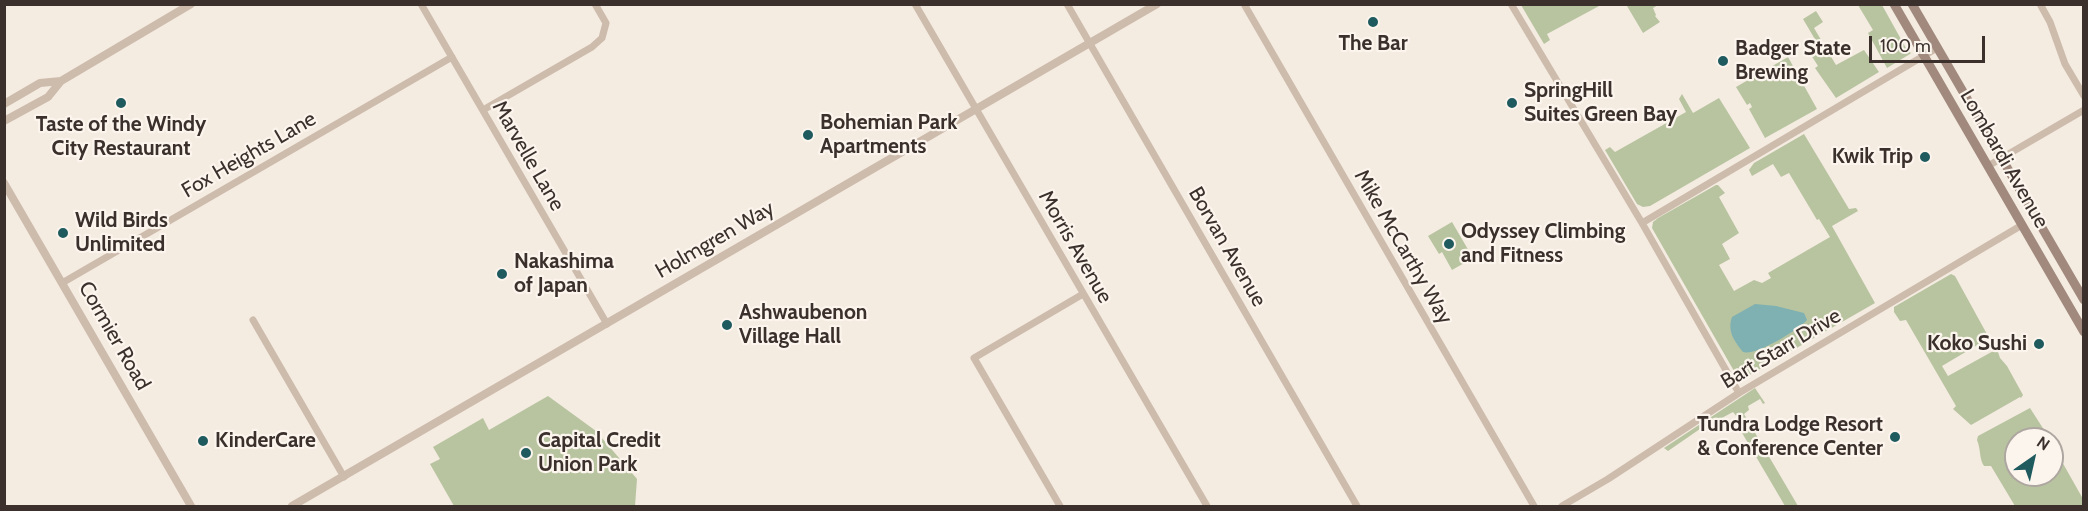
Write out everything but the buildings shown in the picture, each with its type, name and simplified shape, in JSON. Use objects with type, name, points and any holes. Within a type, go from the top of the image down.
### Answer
[{"type":"main road","name":"Lombardi Avenue","points":[[1894,4],[2084,332]]},
{"type":"main road","name":"Lombardi Avenue","points":[[1912,4],[2047,238],[2080,285],[2084,300]]},
{"type":"main road","points":[[2022,225],[2030,223],[2041,237],[2047,238]]},
{"type":"street","points":[[4,121],[48,97],[61,81],[191,4]]},
{"type":"street","name":"Marvelle Lane","points":[[421,4],[607,324]]},
{"type":"street","points":[[483,110],[592,47],[602,38],[606,23],[595,4]]},
{"type":"street","name":"Morris Avenue","points":[[915,4],[1207,507]]},
{"type":"street","name":"Borvan Avenue","points":[[1067,4],[1358,507]]},
{"type":"street","name":"Holmgren Way","points":[[292,507],[1157,4]]},
{"type":"street","name":"Mike McCarthy Way","points":[[1244,4],[1534,507]]},
{"type":"street","points":[[1511,4],[1642,223],[1739,393]]},
{"type":"street","points":[[2040,4],[2050,22],[2065,63],[2084,96]]},
{"type":"street","points":[[1642,223],[1937,48]]},
{"type":"street","name":"Fox Heights Lane","points":[[62,283],[452,57]]},
{"type":"street","points":[[4,104],[40,83],[61,81]]},
{"type":"street","points":[[1988,166],[2084,110]]},
{"type":"street","name":"Cormier Road","points":[[4,183],[191,507]]},
{"type":"street","name":"Bart Starr Drive","points":[[1562,507],[1739,393],[2022,225]]},
{"type":"street","points":[[1060,507],[974,358],[1083,294]]},
{"type":"street","points":[[253,320],[344,477]]},
{"type":"green space","points":[[1521,5],[1601,5],[1547,34],[1550,40],[1544,44]]},
{"type":"green space","points":[[1658,5],[1653,8],[1660,22],[1643,33],[1627,6]]},
{"type":"green space","points":[[1858,5],[1882,5],[1907,50],[1911,53],[1887,68],[1868,33],[1873,30]]},
{"type":"green space","points":[[1816,11],[1823,22],[1814,28],[1836,65],[1864,50],[1879,72],[1836,98],[1815,68],[1818,66],[1806,47],[1816,41],[1803,19]]},
{"type":"green space","points":[[1788,57],[1817,109],[1765,138],[1749,109],[1752,107],[1750,103],[1747,105],[1736,87]]},
{"type":"green space","points":[[1682,94],[1693,113],[1719,98],[1750,148],[1650,206],[1643,207],[1637,204],[1605,150],[1610,147],[1615,152],[1686,112],[1679,99]]},
{"type":"green space","points":[[1804,134],[1849,209],[1856,208],[1858,211],[1832,226],[1875,303],[1746,377],[1741,377],[1734,371],[1652,228],[1653,222],[1718,185],[1725,193],[1719,197],[1739,233],[1722,244],[1730,259],[1719,265],[1734,291],[1754,280],[1762,283],[1771,278],[1768,273],[1830,237],[1789,173],[1781,177],[1773,164],[1752,176],[1749,170],[1754,163]]},
{"type":"green space","name":"Odyssey Climbing and Fitness","points":[[1452,222],[1473,258],[1452,270],[1442,252],[1439,254],[1428,236]]},
{"type":"green space","points":[[1951,274],[1955,276],[1988,336],[1984,341],[1942,366],[1948,376],[1997,349],[2000,358],[2023,395],[1971,425],[1953,409],[1956,406],[1906,320],[1900,321],[1894,312],[1894,307]]},
{"type":"green space","points":[[1755,388],[1765,403],[1763,404],[1760,399],[1748,406],[1749,410],[1744,414],[1798,506],[1785,506],[1738,426],[1738,418],[1733,412],[1718,420],[1713,420],[1668,451],[1664,448]]},
{"type":"green space","name":"Capital Credit Union Park","points":[[548,396],[596,431],[637,479],[635,506],[454,506],[430,464],[440,459],[433,447],[483,418],[489,430]]},
{"type":"green space","points":[[2030,408],[2042,427],[2004,427],[2004,487],[2064,487],[2064,465],[2083,499],[2083,506],[2015,506],[1991,466],[1984,466],[1982,463],[1978,436]]},
{"type":"water","points":[[1755,304],[1776,306],[1804,313],[1807,320],[1786,336],[1767,346],[1743,352],[1732,336],[1730,327],[1732,317]]},
{"type":"place","name":"The Bar","points":[[1373,22]]},
{"type":"place","name":"Badger State Brewing","points":[[1723,61]]},
{"type":"place","name":"Taste of the Windy City Restaurant","points":[[121,103]]},
{"type":"place","name":"SpringHill Suites Green Bay","points":[[1512,103]]},
{"type":"place","name":"Bohemian Park Apartments","points":[[808,135]]},
{"type":"place","name":"Kwik Trip","points":[[1925,157]]},
{"type":"place","name":"Wild Birds Unlimited","points":[[63,233]]},
{"type":"place","name":"Odyssey Climbing and Fitness","points":[[1449,244]]},
{"type":"place","name":"Nakashima of Japan","points":[[502,274]]},
{"type":"place","name":"Ashwaubenon Village Hall","points":[[727,325]]},
{"type":"place","name":"Koko Sushi","points":[[2039,344]]},
{"type":"place","name":"Tundra Lodge Resort & Conference Center","points":[[1895,437]]},
{"type":"place","name":"KinderCare","points":[[203,441]]},
{"type":"place","name":"Capital Credit Union Park","points":[[526,453]]}]
